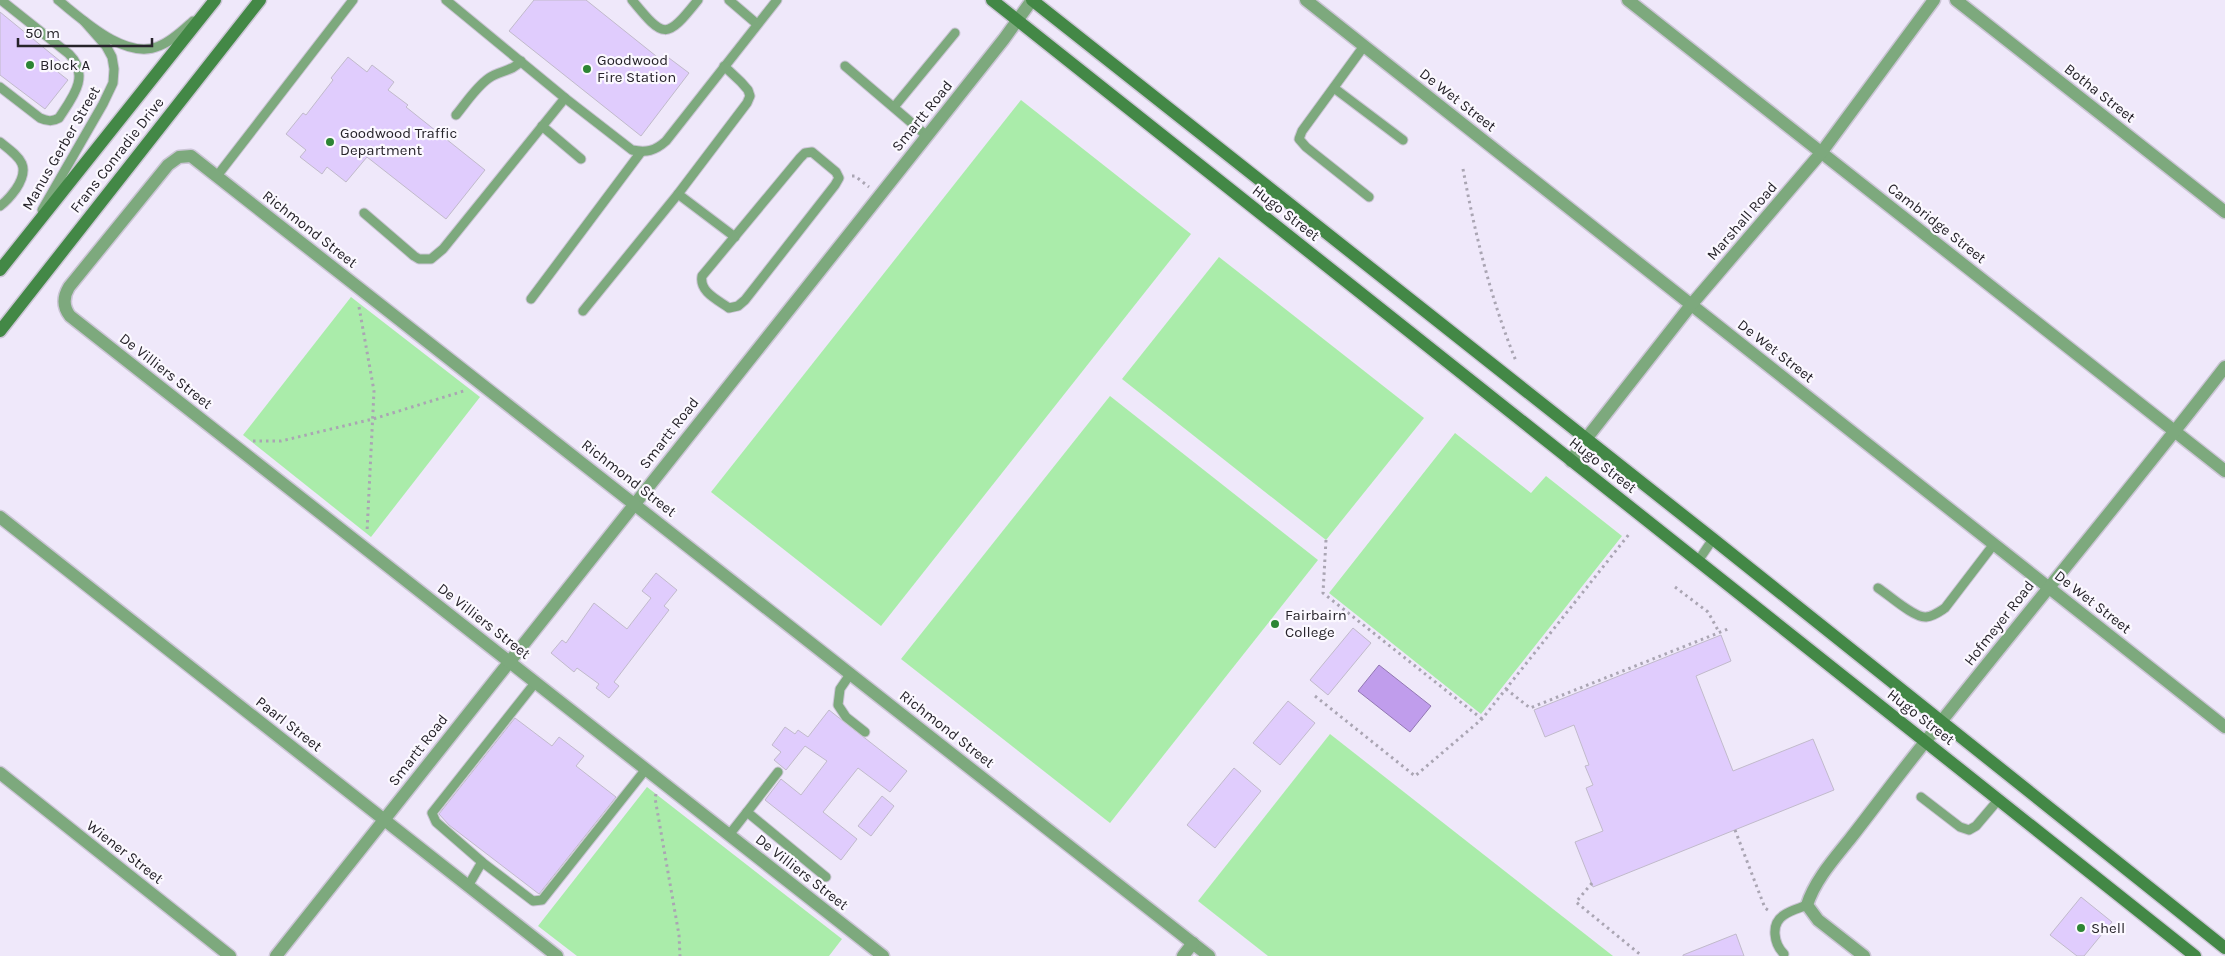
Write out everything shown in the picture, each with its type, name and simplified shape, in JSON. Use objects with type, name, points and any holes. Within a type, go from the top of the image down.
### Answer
[{"type":"street","name":"Frans Conradie Drive","points":[[0,331],[260,0]]},
{"type":"street","name":"Hugo Street","points":[[992,0],[2195,956]]},
{"type":"street","name":"Hugo Street","points":[[1032,0],[1713,539],[2225,948]]},
{"type":"street","name":"Smartt Road","points":[[276,956],[1018,21],[1032,0]]},
{"type":"street","name":"De Wet Street","points":[[1306,0],[2225,727]]},
{"type":"street","name":"Cambridge Street","points":[[1628,0],[2225,471]]},
{"type":"street","name":"Marshall Road","points":[[1571,461],[1586,439],[1691,305],[1822,153],[1934,0]]},
{"type":"street","name":"Botha Street","points":[[1956,0],[2225,212]]},
{"type":"street","name":"Frans Conradie Drive","points":[[0,270],[213,2]]},
{"type":"street","name":"Richmond Street","points":[[66,310],[64,298],[69,287],[168,165],[179,157],[191,156],[635,503],[1209,956]]},
{"type":"street","name":"De Villiers Street","points":[[66,310],[86,329],[883,956]]},
{"type":"street","name":"Hofmeyer Road","points":[[1808,905],[1811,892],[1828,867],[2048,587],[2175,432],[2225,367]]},
{"type":"street","name":"Paarl Street","points":[[0,517],[557,956]]},
{"type":"street","name":"Wiener Street","points":[[0,773],[230,956]]},
{"type":"street","points":[[1808,905],[1818,920],[1864,956]]},
{"type":"street","points":[[1183,956],[1193,943]]},
{"type":"lane","points":[[0,0],[69,54],[75,62],[81,77],[78,87],[59,118],[54,121],[40,118],[0,87]]},
{"type":"lane","name":"Manus Gerber Street","points":[[58,0],[84,21],[124,46],[136,50],[148,50],[167,42],[213,2]]},
{"type":"lane","points":[[216,176],[353,0]]},
{"type":"lane","points":[[446,0],[565,98],[632,150],[641,152],[651,151],[666,141],[777,0]]},
{"type":"lane","points":[[632,0],[648,20],[660,29],[670,30],[678,25],[698,0]]},
{"type":"lane","points":[[730,0],[758,24]]},
{"type":"lane","name":"Manus Gerber Street","points":[[26,237],[104,104],[113,83],[114,69],[112,57],[106,46],[84,21]]},
{"type":"lane","points":[[894,107],[955,33]]},
{"type":"lane","points":[[1364,46],[1302,131],[1299,139],[1306,147],[1369,197]]},
{"type":"lane","points":[[456,115],[484,82],[494,75],[510,71],[521,61]]},
{"type":"lane","points":[[583,311],[678,194],[747,103],[750,96],[741,82],[724,66]]},
{"type":"lane","points":[[845,66],[927,136]]},
{"type":"lane","points":[[1334,88],[1403,140]]},
{"type":"lane","points":[[364,213],[414,256],[419,259],[431,260],[443,249],[565,98]]},
{"type":"lane","points":[[542,126],[581,159]]},
{"type":"lane","points":[[0,142],[19,158],[24,170],[22,180],[8,201],[0,206]]},
{"type":"lane","points":[[531,299],[641,152]]},
{"type":"lane","points":[[812,152],[821,158],[836,172],[839,178],[746,300],[733,308],[729,308],[705,291],[701,280],[703,274],[805,153],[812,152]]},
{"type":"lane","points":[[678,194],[735,237]]},
{"type":"lane","points":[[1698,561],[1713,539]]},
{"type":"lane","points":[[1878,588],[1912,612],[1924,618],[1934,616],[1944,608],[1994,544]]},
{"type":"lane","points":[[851,673],[840,689],[838,705],[846,717],[865,732]]},
{"type":"lane","points":[[535,683],[432,814],[434,820],[482,862],[534,901],[542,900],[646,769]]},
{"type":"lane","points":[[730,835],[778,772]]},
{"type":"lane","points":[[1921,797],[1960,827],[1969,830],[1976,826],[1999,799]]},
{"type":"lane","points":[[747,812],[826,877]]},
{"type":"lane","points":[[468,886],[482,862]]},
{"type":"lane","points":[[1784,954],[1775,938],[1776,925],[1784,915],[1808,905]]},
{"type":"path","points":[[1463,169],[1472,220],[1499,320],[1516,362]]},
{"type":"path","points":[[839,178],[855,176],[880,194]]},
{"type":"path","points":[[358,302],[374,391],[367,532]]},
{"type":"path","points":[[250,441],[281,441],[373,419],[468,390]]},
{"type":"path","points":[[1315,696],[1415,776],[1482,719],[1630,533]]},
{"type":"path","points":[[1326,540],[1323,593],[1482,719]]},
{"type":"path","points":[[1675,587],[1708,612],[1719,632]]},
{"type":"path","points":[[1506,689],[1530,708],[1728,628]]},
{"type":"path","points":[[659,780],[655,798],[679,935],[680,956]]},
{"type":"path","points":[[1735,830],[1765,908],[1771,912],[1775,907]]},
{"type":"path","points":[[1592,883],[1576,902],[1642,956]]},
{"type":"green space","points":[[1021,100],[1191,234],[881,626],[711,492]]},
{"type":"green space","points":[[1219,257],[1424,418],[1326,540],[1122,379]]},
{"type":"green space","points":[[351,297],[480,397],[371,537],[243,435]]},
{"type":"green space","points":[[1110,396],[1318,560],[1110,823],[901,659]]},
{"type":"green space","points":[[1455,433],[1531,493],[1546,476],[1622,536],[1481,714],[1329,593]]},
{"type":"green space","points":[[1330,734],[1613,956],[1268,956],[1198,901]]},
{"type":"green space","points":[[647,787],[842,939],[829,956],[577,956],[538,926]]},
{"type":"shaded area","points":[[1379,665],[1431,706],[1410,732],[1358,691]]},
{"type":"building","name":"Goodwood Fire Station","points":[[534,0],[586,0],[661,60],[665,55],[689,73],[641,136],[509,31]]},
{"type":"building","name":"Block A","points":[[0,12],[60,61],[54,69],[68,80],[45,109],[0,75]]},
{"type":"building","name":"Goodwood Traffic Department","points":[[348,57],[367,72],[372,65],[394,82],[388,90],[408,105],[406,107],[485,170],[446,219],[367,157],[346,182],[327,167],[322,174],[300,157],[306,150],[286,134],[303,113],[306,115]]},
{"type":"building","points":[[656,573],[677,590],[664,606],[669,610],[614,682],[619,686],[609,698],[596,688],[599,684],[577,668],[574,672],[551,653],[562,640],[566,643],[594,603],[627,629],[651,598],[642,591]]},
{"type":"building","points":[[1353,628],[1371,643],[1328,695],[1310,680]]},
{"type":"building","points":[[1721,635],[1731,661],[1696,676],[1733,771],[1813,739],[1834,790],[1593,887],[1575,842],[1603,831],[1586,788],[1593,785],[1585,766],[1589,765],[1574,725],[1545,737],[1534,710]]},
{"type":"building","points":[[1288,701],[1315,723],[1280,765],[1253,743]]},
{"type":"building","points":[[829,710],[907,771],[890,792],[858,768],[823,812],[857,839],[841,860],[765,800],[781,779],[801,795],[827,761],[805,746],[786,770],[774,760],[781,752],[772,745],[785,727],[795,734],[798,730],[808,737]]},
{"type":"building","points":[[515,718],[552,746],[559,737],[584,756],[576,766],[616,797],[539,894],[449,825],[439,814]]},
{"type":"building","points":[[1234,768],[1261,791],[1215,848],[1187,825]]},
{"type":"building","points":[[882,796],[894,806],[871,836],[858,826]]},
{"type":"building","points":[[2081,897],[2112,922],[2084,956],[2077,956],[2050,935]]},
{"type":"building","points":[[1736,934],[1744,956],[1683,956],[1683,955]]},
{"type":"place","name":"Block A","points":[[30,65]]},
{"type":"place","name":"Goodwood Fire Station","points":[[587,69]]},
{"type":"place","name":"Goodwood Traffic Department","points":[[330,142]]},
{"type":"place","name":"Fairbairn College","points":[[1275,624]]},
{"type":"place","name":"Shell","points":[[2081,928]]}]
